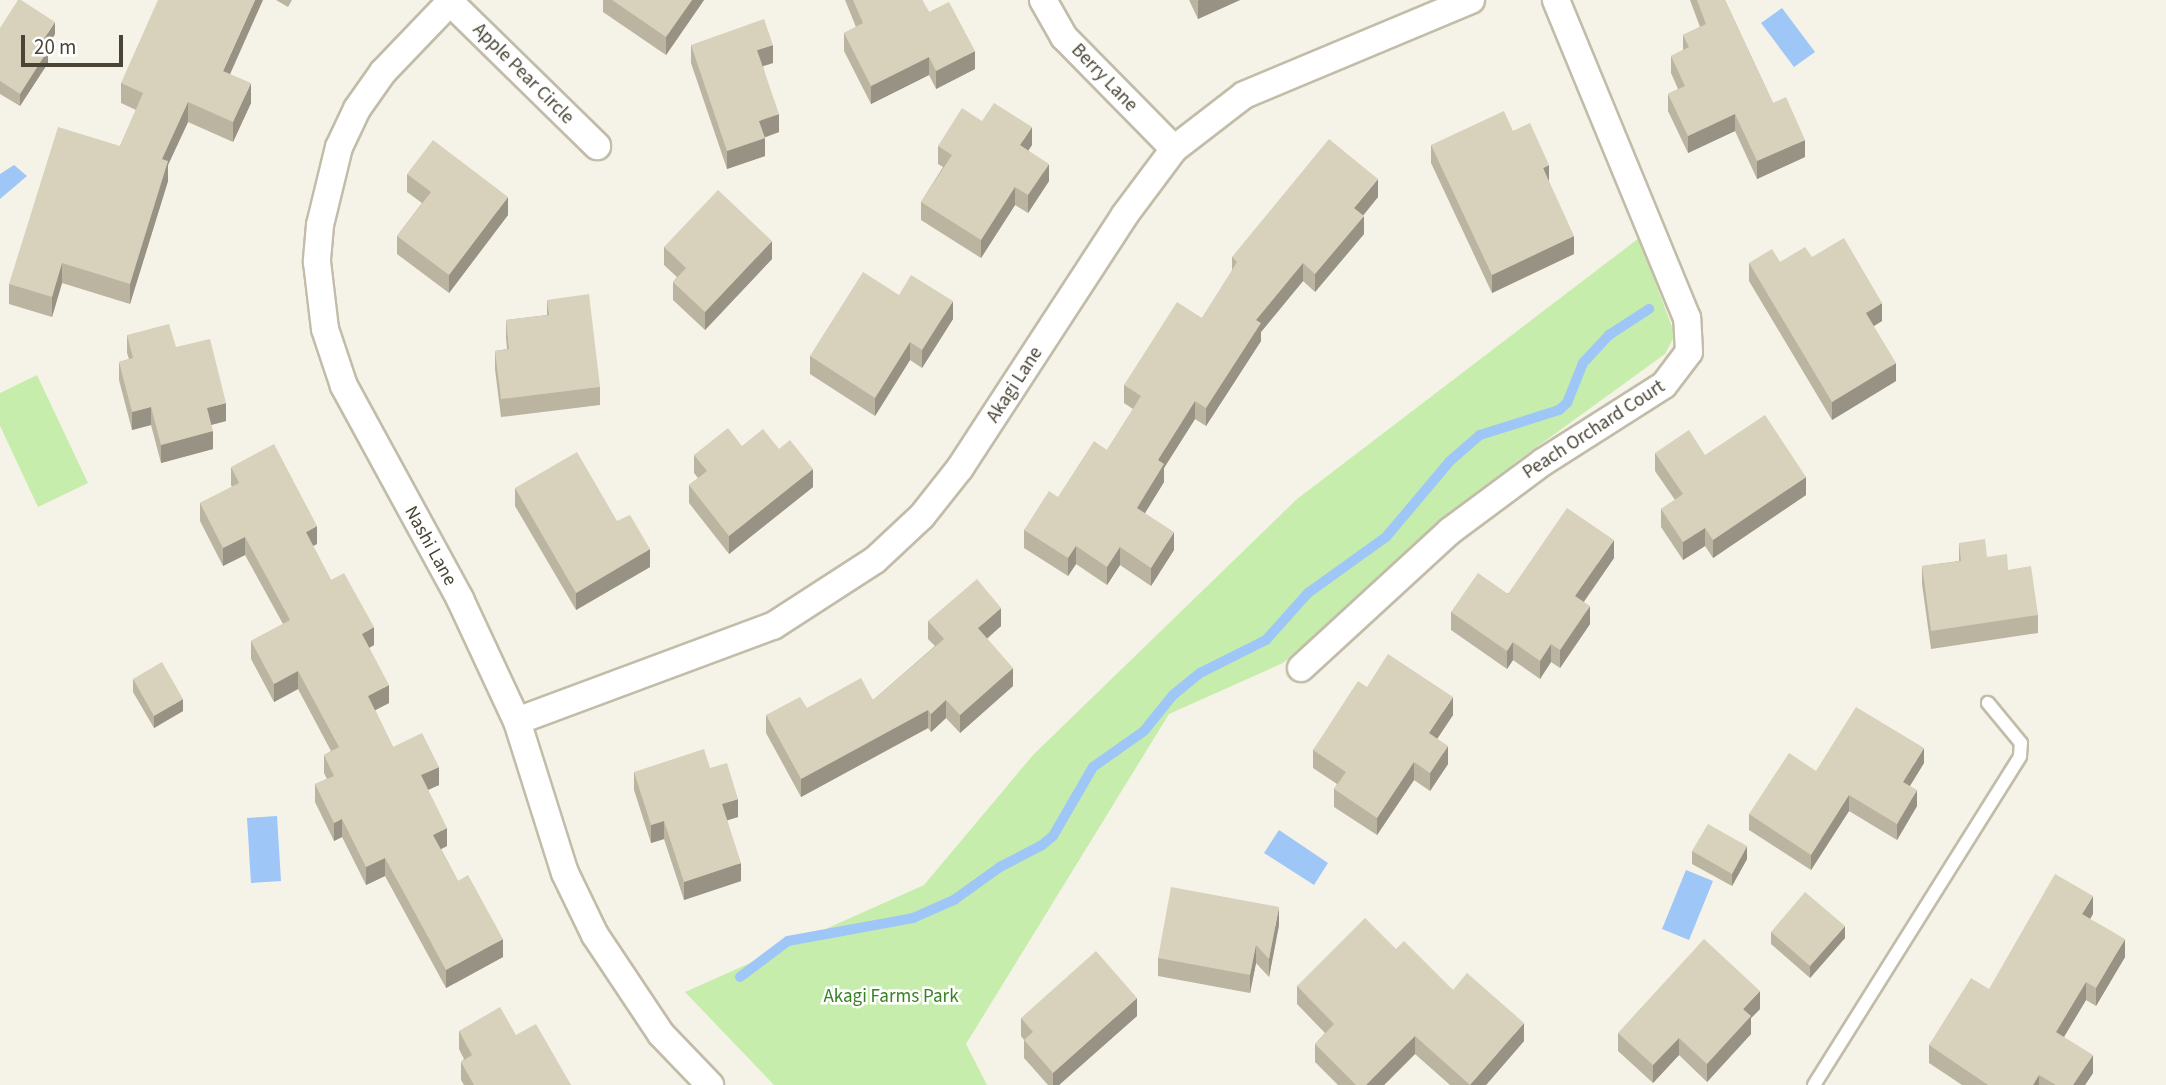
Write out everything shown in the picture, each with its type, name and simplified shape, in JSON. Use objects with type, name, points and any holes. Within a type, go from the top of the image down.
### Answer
[{"type":"street","name":"Berry Lane","points":[[1043,0],[1064,37],[1174,149]]},
{"type":"street","name":"Akagi Lane","points":[[517,721],[773,626],[875,559],[922,516],[960,468],[1124,216],[1174,149],[1244,95],[1471,0]]},
{"type":"street","name":"Peach Orchard Court","points":[[1301,668],[1450,531],[1544,462],[1664,385],[1689,352],[1687,318],[1556,0]]},
{"type":"street","name":"Apple Pear Circle","points":[[451,1],[597,146]]},
{"type":"street","name":"Nashi Lane","points":[[451,1],[383,72],[357,109],[339,147],[320,225],[320,301],[344,386],[460,599],[517,721],[565,873],[595,935],[661,1034],[710,1085]]},
{"type":"lane","points":[[1815,1085],[2020,756],[2021,743],[1989,703]]},
{"type":"green space","name":"Akagi Farms Park","points":[[1639,238],[1675,335],[1665,354],[1516,462],[1283,663],[1169,714],[966,1044],[987,1085],[774,1085],[685,992],[924,885],[1033,755],[1297,499]]},
{"type":"green space","points":[[37,375],[88,483],[38,507],[0,426],[0,393]]},
{"type":"water","points":[[1782,8],[1815,52],[1794,67],[1761,23]]},
{"type":"water","points":[[14,165],[27,176],[0,199],[0,174]]},
{"type":"water","points":[[277,816],[281,881],[251,883],[247,818]]},
{"type":"water","points":[[1279,830],[1328,863],[1314,885],[1264,853]]},
{"type":"water","points":[[1686,870],[1713,881],[1689,940],[1662,929]]},
{"type":"building","points":[[18,0],[55,22],[40,45],[48,50],[20,94],[0,81],[0,28]]},
{"type":"building","points":[[158,0],[255,0],[223,71],[251,83],[233,122],[188,102],[162,159],[168,161],[130,284],[62,263],[52,297],[9,284],[58,127],[120,146],[143,93],[121,83]]},
{"type":"building","points":[[612,0],[692,0],[666,37]]},
{"type":"building","points":[[853,0],[922,0],[929,12],[949,2],[975,51],[936,71],[929,57],[871,86],[844,33],[863,23]]},
{"type":"building","points":[[1697,0],[1725,0],[1773,103],[1786,97],[1805,140],[1757,161],[1735,114],[1688,136],[1668,94],[1685,86],[1671,56],[1689,47],[1683,35],[1706,24]]},
{"type":"building","points":[[764,19],[773,45],[757,50],[779,114],[759,121],[765,138],[727,151],[691,45]]},
{"type":"building","points":[[994,103],[1032,127],[1020,145],[1049,164],[1028,195],[1015,187],[981,240],[921,202],[952,155],[938,146],[962,108],[982,121]]},
{"type":"building","points":[[1504,111],[1513,131],[1530,123],[1549,165],[1543,168],[1574,236],[1492,275],[1431,145]]},
{"type":"building","points":[[1329,139],[1378,179],[1354,208],[1364,216],[1315,274],[1303,263],[1256,320],[1261,323],[1206,408],[1195,401],[1158,460],[1164,464],[1137,508],[1174,532],[1151,568],[1120,547],[1107,567],[1076,546],[1068,558],[1024,530],[1049,491],[1058,497],[1094,441],[1107,450],[1141,396],[1124,385],[1177,302],[1202,318],[1237,262],[1232,257]]},
{"type":"building","points":[[433,140],[508,197],[449,275],[397,236],[431,192],[407,174]]},
{"type":"building","points":[[718,190],[772,241],[705,312],[673,282],[686,268],[664,247]]},
{"type":"building","points":[[1844,238],[1882,303],[1866,313],[1896,363],[1832,402],[1749,263],[1772,249],[1780,262],[1805,247],[1812,257]]},
{"type":"building","points":[[863,272],[899,295],[911,275],[953,301],[922,350],[910,342],[875,398],[810,356]]},
{"type":"building","points":[[589,294],[600,387],[501,399],[495,351],[509,349],[506,320],[549,315],[547,300]]},
{"type":"building","points":[[169,324],[176,347],[210,339],[226,403],[207,408],[213,431],[161,445],[151,407],[132,412],[119,362],[133,358],[127,335]]},
{"type":"building","points":[[1765,415],[1806,477],[1713,540],[1705,528],[1683,542],[1661,509],[1683,494],[1655,453],[1689,430],[1705,455]]},
{"type":"building","points":[[728,428],[742,446],[763,429],[779,449],[790,440],[813,469],[729,536],[689,485],[707,471],[694,455]]},
{"type":"building","points":[[274,444],[317,526],[306,532],[331,580],[344,573],[374,627],[362,634],[389,685],[368,696],[393,747],[422,733],[439,767],[421,775],[447,828],[433,835],[458,881],[468,875],[503,939],[446,970],[385,858],[366,867],[342,819],[334,823],[315,784],[334,776],[324,755],[339,747],[298,671],[274,684],[251,641],[290,620],[245,537],[223,548],[200,503],[239,483],[231,467]]},
{"type":"building","points":[[577,452],[617,521],[630,515],[650,549],[576,593],[515,488]]},
{"type":"building","points":[[1567,508],[1614,540],[1575,596],[1590,606],[1560,650],[1551,644],[1540,661],[1513,642],[1507,651],[1451,612],[1478,573],[1508,594]]},
{"type":"building","points":[[1985,539],[1987,557],[2007,554],[2008,570],[2031,566],[2038,615],[1931,631],[1922,566],[1961,561],[1959,543]]},
{"type":"building","points":[[977,579],[1001,608],[978,628],[1013,668],[960,715],[946,700],[931,714],[928,710],[801,779],[766,715],[800,697],[807,708],[861,678],[873,700],[944,639],[928,621]]},
{"type":"building","points":[[1388,654],[1453,697],[1429,733],[1448,746],[1430,773],[1414,762],[1377,818],[1334,789],[1346,772],[1313,750],[1358,681],[1367,687]]},
{"type":"building","points":[[162,662],[183,699],[154,716],[133,679]]},
{"type":"building","points":[[1856,707],[1924,748],[1903,782],[1917,790],[1897,824],[1849,795],[1811,855],[1749,814],[1789,753],[1816,771]]},
{"type":"building","points":[[704,749],[710,768],[727,763],[738,799],[722,804],[741,863],[684,882],[664,821],[651,825],[634,772]]},
{"type":"building","points":[[1708,824],[1747,846],[1732,874],[1692,851]]},
{"type":"building","points":[[2055,874],[2093,896],[2082,914],[2125,939],[2096,988],[2086,982],[2056,1032],[2093,1055],[2073,1085],[2056,1085],[2039,1075],[2033,1085],[1988,1085],[1929,1045],[1971,978],[1989,989]]},
{"type":"building","points":[[1171,887],[1279,907],[1269,959],[1256,945],[1250,975],[1158,958]]},
{"type":"building","points":[[1805,892],[1845,926],[1810,966],[1771,932]]},
{"type":"building","points":[[1365,918],[1396,949],[1404,941],[1453,990],[1467,973],[1524,1023],[1470,1085],[1415,1036],[1366,1085],[1356,1085],[1315,1044],[1334,1024],[1297,986]]},
{"type":"building","points":[[1704,939],[1760,991],[1743,1009],[1751,1016],[1707,1064],[1679,1038],[1653,1065],[1618,1033]]},
{"type":"building","points":[[1096,951],[1137,998],[1053,1073],[1024,1040],[1033,1032],[1021,1018]]},
{"type":"building","points":[[500,1007],[516,1035],[536,1024],[571,1085],[474,1085],[461,1062],[472,1055],[459,1031]]},
{"type":"waterway","points":[[740,977],[788,941],[913,918],[954,900],[1000,867],[1042,845],[1053,836],[1093,767],[1144,731],[1173,695],[1200,673],[1266,640],[1308,593],[1386,537],[1450,461],[1480,435],[1559,410],[1567,403],[1583,363],[1609,335],[1649,309]]}]
